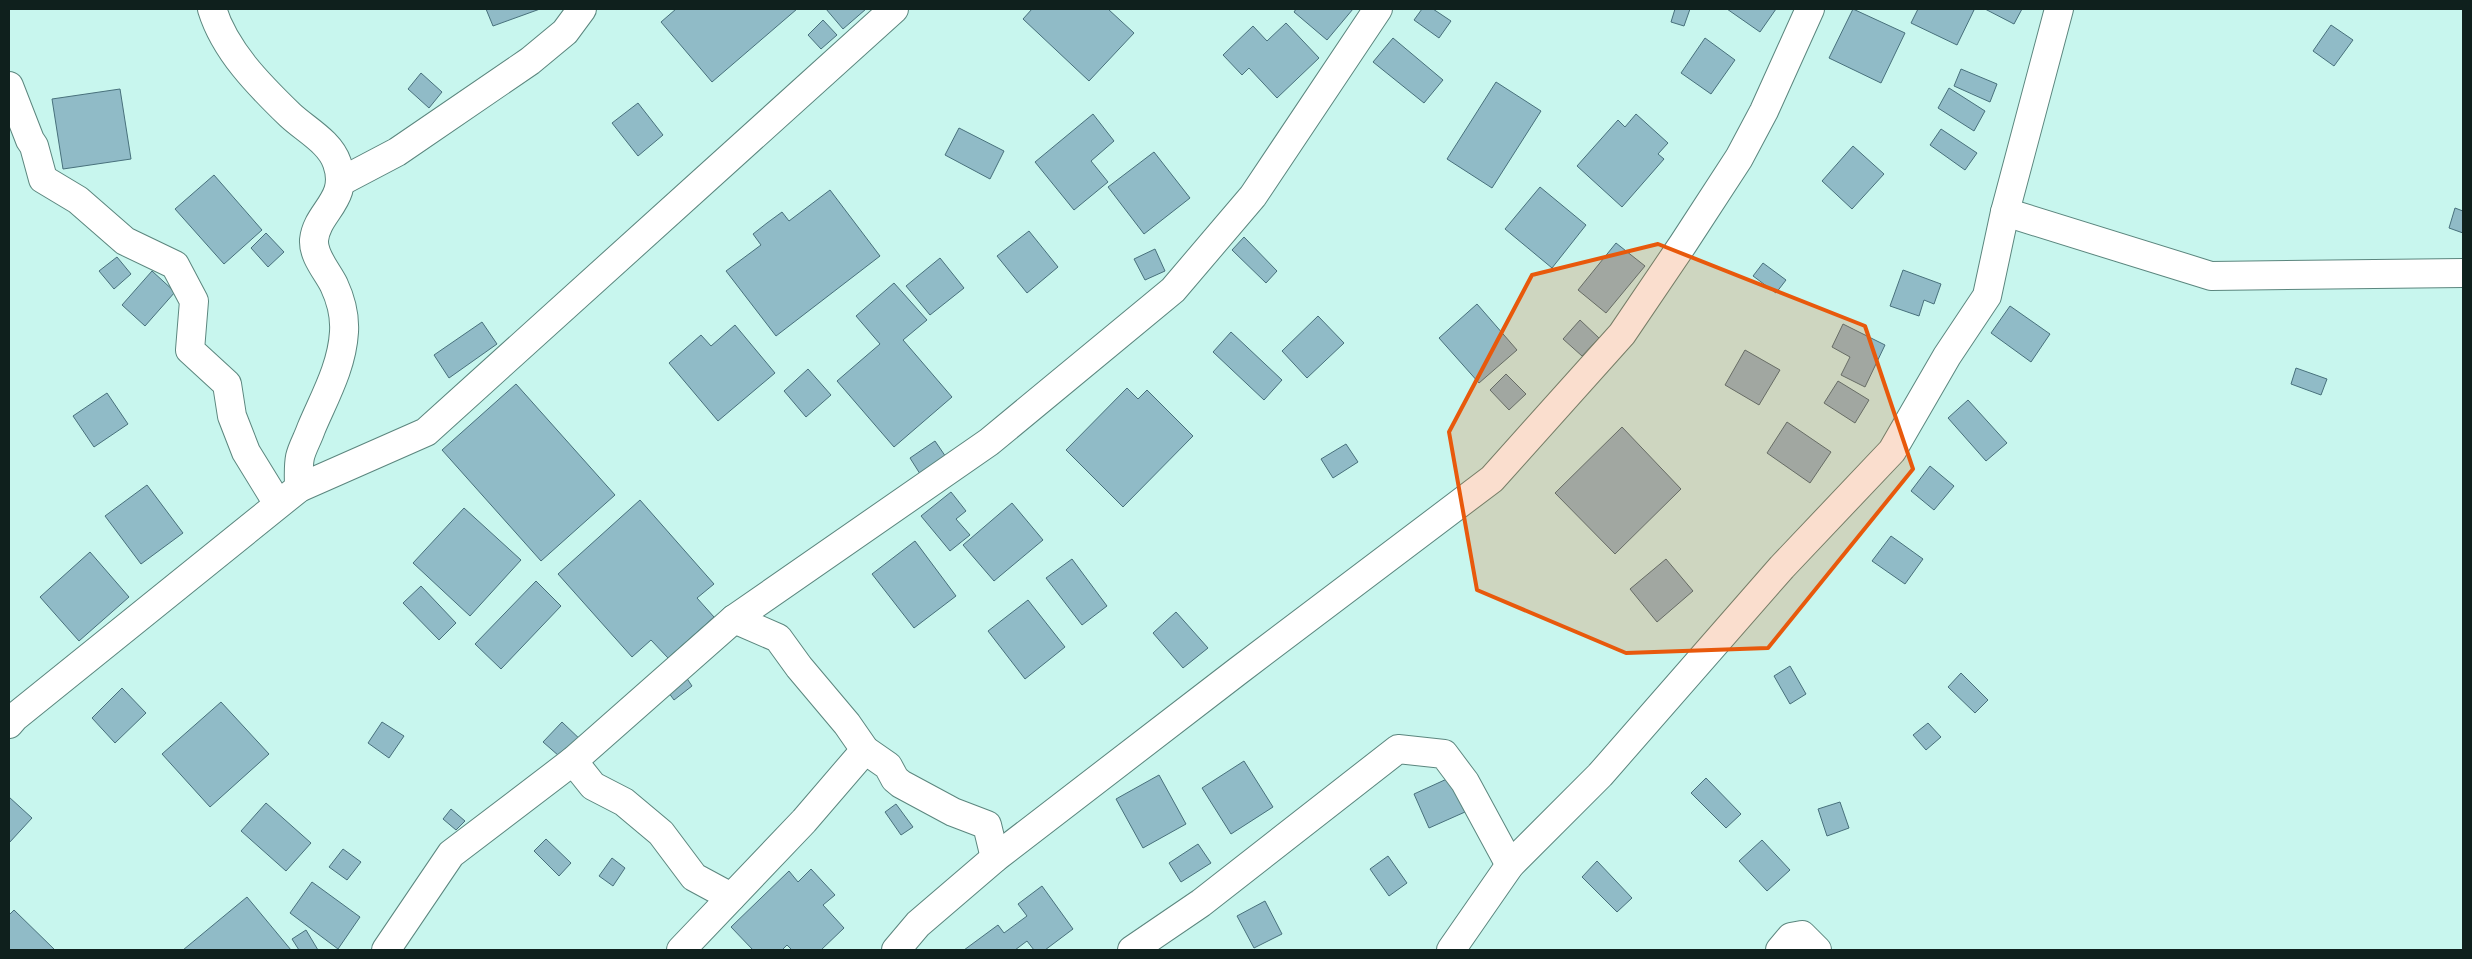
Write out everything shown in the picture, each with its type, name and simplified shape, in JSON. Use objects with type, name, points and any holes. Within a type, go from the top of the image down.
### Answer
[{"type":"street","points":[[212,9],[216,21],[232,49],[253,77],[290,115],[327,146],[337,163],[340,182],[336,201],[320,223],[314,240],[317,256],[334,286],[344,310],[344,333],[339,359],[331,383],[300,456],[299,488]]},
{"type":"street","points":[[340,182],[397,152],[530,61],[565,32],[582,9]]},
{"type":"street","points":[[9,724],[299,488],[426,432],[894,9]]},
{"type":"street","points":[[386,950],[451,854],[573,761],[734,619],[989,442],[1173,290],[1253,196],[1378,9]]},
{"type":"street","points":[[896,950],[918,924],[995,858],[1492,479],[1622,334],[1678,252],[1739,158],[1764,111],[1810,9]]},
{"type":"street","points":[[1451,950],[1510,865],[1600,775],[1782,566],[1892,450],[1947,356],[1987,296],[2005,212],[2059,9]]},
{"type":"street","points":[[9,86],[34,146],[43,179],[78,200],[125,241],[175,265],[194,301],[190,350],[227,384],[232,416],[246,452],[278,504]]},
{"type":"street","points":[[2005,212],[2212,276],[2463,273]]},
{"type":"street","points":[[734,619],[778,638],[799,667],[847,724],[865,750],[888,766],[895,779],[901,784],[953,812],[987,825],[995,858]]},
{"type":"street","points":[[681,950],[804,821],[865,750]]},
{"type":"street","points":[[1132,950],[1201,903],[1398,750],[1444,754],[1465,782],[1510,865]]},
{"type":"street","points":[[573,761],[593,786],[624,802],[661,833],[694,877],[730,897]]},
{"type":"street","points":[[1780,950],[1791,937],[1802,935],[1817,950]]},
{"type":"highlighted area","points":[[1658,244],[1865,326],[1913,469],[1768,648],[1626,653],[1477,590],[1449,432],[1532,275]]},
{"type":"building","points":[[486,9],[540,9],[493,26]]},
{"type":"building","points":[[676,9],[797,9],[712,82],[661,22]]},
{"type":"building","points":[[826,9],[866,9],[843,29]]},
{"type":"building","points":[[1032,9],[1108,9],[1134,33],[1089,81],[1023,19]]},
{"type":"building","points":[[1296,9],[1353,9],[1327,40],[1294,12]]},
{"type":"building","points":[[1422,9],[1433,9],[1451,21],[1439,38],[1414,20]]},
{"type":"building","points":[[1675,9],[1690,9],[1684,26],[1671,22]]},
{"type":"building","points":[[1727,9],[1776,9],[1760,32]]},
{"type":"building","points":[[1853,9],[1905,33],[1881,83],[1829,58]]},
{"type":"building","points":[[1918,9],[1974,10],[1957,45],[1911,23]]},
{"type":"building","points":[[1985,9],[2022,9],[2014,24]]},
{"type":"building","points":[[823,20],[837,35],[821,49],[808,35]]},
{"type":"building","points":[[1286,23],[1319,58],[1277,98],[1249,68],[1242,75],[1223,55],[1253,26],[1267,41]]},
{"type":"building","points":[[2331,25],[2353,40],[2334,66],[2313,51]]},
{"type":"building","points":[[1393,38],[1443,80],[1424,103],[1373,62]]},
{"type":"building","points":[[1705,38],[1735,60],[1711,94],[1681,73]]},
{"type":"building","points":[[1961,69],[1997,84],[1990,102],[1954,86]]},
{"type":"building","points":[[421,73],[442,92],[429,108],[408,89]]},
{"type":"building","points":[[1496,82],[1541,111],[1492,188],[1447,159]]},
{"type":"building","points":[[1949,88],[1985,111],[1974,131],[1938,108]]},
{"type":"building","points":[[120,89],[131,159],[63,169],[52,99]]},
{"type":"building","points":[[638,103],[663,135],[638,156],[612,123]]},
{"type":"building","points":[[1093,114],[1114,141],[1091,161],[1108,182],[1074,210],[1035,162]]},
{"type":"building","points":[[1636,114],[1668,143],[1658,154],[1664,159],[1622,207],[1577,166],[1618,120],[1625,127]]},
{"type":"building","points":[[959,128],[1004,151],[990,179],[945,155]]},
{"type":"building","points":[[1941,129],[1977,153],[1965,170],[1930,145]]},
{"type":"building","points":[[1853,146],[1884,174],[1852,209],[1822,181]]},
{"type":"building","points":[[1154,152],[1190,198],[1144,234],[1108,187]]},
{"type":"building","points":[[214,175],[262,230],[224,264],[175,209]]},
{"type":"building","points":[[1540,187],[1586,225],[1552,268],[1505,229]]},
{"type":"building","points":[[830,190],[880,256],[776,336],[726,271],[761,245],[753,234],[767,223],[782,212],[789,221]]},
{"type":"building","points":[[2455,208],[2463,211],[2463,233],[2449,228]]},
{"type":"building","points":[[1029,231],[1058,267],[1027,293],[997,256]]},
{"type":"building","points":[[266,233],[284,252],[268,267],[251,248]]},
{"type":"building","points":[[1244,237],[1277,271],[1266,283],[1232,250]]},
{"type":"building","points":[[1616,243],[1645,266],[1606,313],[1578,290]]},
{"type":"building","points":[[1155,249],[1165,271],[1145,280],[1134,259]]},
{"type":"building","points":[[117,257],[131,274],[114,289],[99,271]]},
{"type":"building","points":[[940,258],[964,288],[930,315],[906,286]]},
{"type":"building","points":[[1763,263],[1786,280],[1776,293],[1753,276]]},
{"type":"building","points":[[1903,270],[1941,284],[1934,304],[1924,300],[1919,316],[1890,306]]},
{"type":"building","points":[[152,271],[175,292],[145,326],[122,305]]},
{"type":"building","points":[[894,283],[927,320],[903,340],[952,397],[894,447],[837,381],[880,344],[856,316]]},
{"type":"building","points":[[1477,304],[1517,350],[1479,383],[1439,338]]},
{"type":"building","points":[[2010,306],[2050,334],[2031,362],[1991,333]]},
{"type":"building","points":[[1318,316],[1344,343],[1307,378],[1282,351]]},
{"type":"building","points":[[1580,320],[1599,338],[1582,356],[1563,339]]},
{"type":"building","points":[[482,322],[497,344],[449,378],[434,355]]},
{"type":"building","points":[[1843,324],[1885,345],[1865,387],[1841,375],[1850,357],[1832,347]]},
{"type":"building","points":[[735,325],[775,373],[718,421],[669,363],[701,335],[711,346]]},
{"type":"building","points":[[1231,332],[1282,380],[1264,400],[1213,352]]},
{"type":"building","points":[[1745,350],[1780,370],[1759,405],[1725,385]]},
{"type":"building","points":[[2296,368],[2327,379],[2321,395],[2291,384]]},
{"type":"building","points":[[808,369],[831,395],[806,417],[784,391]]},
{"type":"building","points":[[1506,374],[1526,394],[1509,410],[1490,390]]},
{"type":"building","points":[[1838,381],[1869,400],[1855,423],[1824,403]]},
{"type":"building","points":[[516,384],[615,495],[541,561],[442,450]]},
{"type":"building","points":[[1127,388],[1138,399],[1147,390],[1193,436],[1123,507],[1066,450]]},
{"type":"building","points":[[107,393],[128,424],[94,447],[73,416]]},
{"type":"building","points":[[1968,400],[2007,443],[1986,461],[1948,418]]},
{"type":"building","points":[[1787,422],[1831,452],[1810,483],[1767,453]]},
{"type":"building","points":[[1622,427],[1681,489],[1615,554],[1555,493]]},
{"type":"building","points":[[935,441],[948,460],[922,477],[910,458]]},
{"type":"building","points":[[1346,444],[1358,462],[1333,478],[1321,459]]},
{"type":"building","points":[[1930,466],[1954,486],[1934,510],[1911,491]]},
{"type":"building","points":[[147,485],[183,533],[141,564],[105,516]]},
{"type":"building","points":[[951,492],[966,511],[956,519],[970,535],[950,551],[921,516]]},
{"type":"building","points":[[640,500],[714,584],[697,598],[714,617],[668,658],[651,640],[632,657],[558,574]]},
{"type":"building","points":[[1012,503],[1043,540],[994,581],[963,545]]},
{"type":"building","points":[[464,508],[521,560],[470,616],[413,563]]},
{"type":"building","points":[[1891,536],[1923,559],[1905,584],[1872,561]]},
{"type":"building","points":[[915,541],[956,596],[914,628],[872,574]]},
{"type":"building","points":[[90,552],[129,597],[79,641],[40,597]]},
{"type":"building","points":[[1072,559],[1107,606],[1082,625],[1046,578]]},
{"type":"building","points":[[1666,559],[1693,591],[1657,622],[1630,589]]},
{"type":"building","points":[[536,581],[561,606],[501,669],[475,644]]},
{"type":"building","points":[[421,586],[456,623],[439,640],[403,603]]},
{"type":"building","points":[[1028,600],[1065,647],[1025,679],[988,631]]},
{"type":"building","points":[[1176,612],[1208,648],[1183,668],[1153,633]]},
{"type":"building","points":[[1790,666],[1806,694],[1790,704],[1774,676]]},
{"type":"building","points":[[682,671],[692,686],[674,700],[663,685]]},
{"type":"building","points":[[1961,673],[1988,700],[1975,713],[1948,687]]},
{"type":"building","points":[[122,688],[146,713],[115,743],[92,718]]},
{"type":"building","points":[[221,702],[269,754],[210,807],[162,754]]},
{"type":"building","points":[[382,722],[404,736],[389,758],[368,743]]},
{"type":"building","points":[[562,722],[585,744],[567,763],[543,742]]},
{"type":"building","points":[[1928,723],[1941,737],[1926,750],[1913,735]]},
{"type":"building","points":[[1244,761],[1273,807],[1231,834],[1202,788]]},
{"type":"building","points":[[1159,775],[1186,824],[1143,848],[1116,799]]},
{"type":"building","points":[[1449,778],[1465,812],[1429,828],[1414,794]]},
{"type":"building","points":[[1706,778],[1741,814],[1726,828],[1691,793]]},
{"type":"building","points":[[9,797],[32,818],[9,843]]},
{"type":"building","points":[[1840,802],[1849,828],[1827,836],[1818,809]]},
{"type":"building","points":[[266,803],[311,843],[286,871],[241,831]]},
{"type":"building","points":[[896,804],[913,827],[901,835],[885,812]]},
{"type":"building","points":[[451,809],[465,821],[456,830],[443,819]]},
{"type":"building","points":[[546,839],[571,863],[559,876],[534,851]]},
{"type":"building","points":[[1762,840],[1790,870],[1767,891],[1739,861]]},
{"type":"building","points":[[1198,844],[1211,863],[1181,882],[1169,863]]},
{"type":"building","points":[[343,849],[361,862],[347,880],[329,867]]},
{"type":"building","points":[[1388,856],[1407,883],[1389,896],[1370,869]]},
{"type":"building","points":[[612,858],[625,868],[613,886],[599,876]]},
{"type":"building","points":[[1597,861],[1632,898],[1617,912],[1582,877]]},
{"type":"building","points":[[811,869],[835,895],[823,905],[844,928],[821,950],[792,950],[787,945],[782,950],[753,950],[731,927],[789,871],[798,882]]},
{"type":"building","points":[[312,882],[360,917],[338,949],[290,913]]},
{"type":"building","points":[[1042,886],[1073,929],[1045,950],[1034,950],[1027,941],[1015,950],[964,950],[998,925],[1004,933],[1027,916],[1018,904]]},
{"type":"building","points":[[247,897],[291,950],[183,950]]},
{"type":"building","points":[[1265,901],[1282,934],[1254,948],[1237,916]]},
{"type":"building","points":[[14,910],[55,950],[9,950],[9,915]]},
{"type":"building","points":[[306,930],[318,950],[299,950],[292,939]]}]
